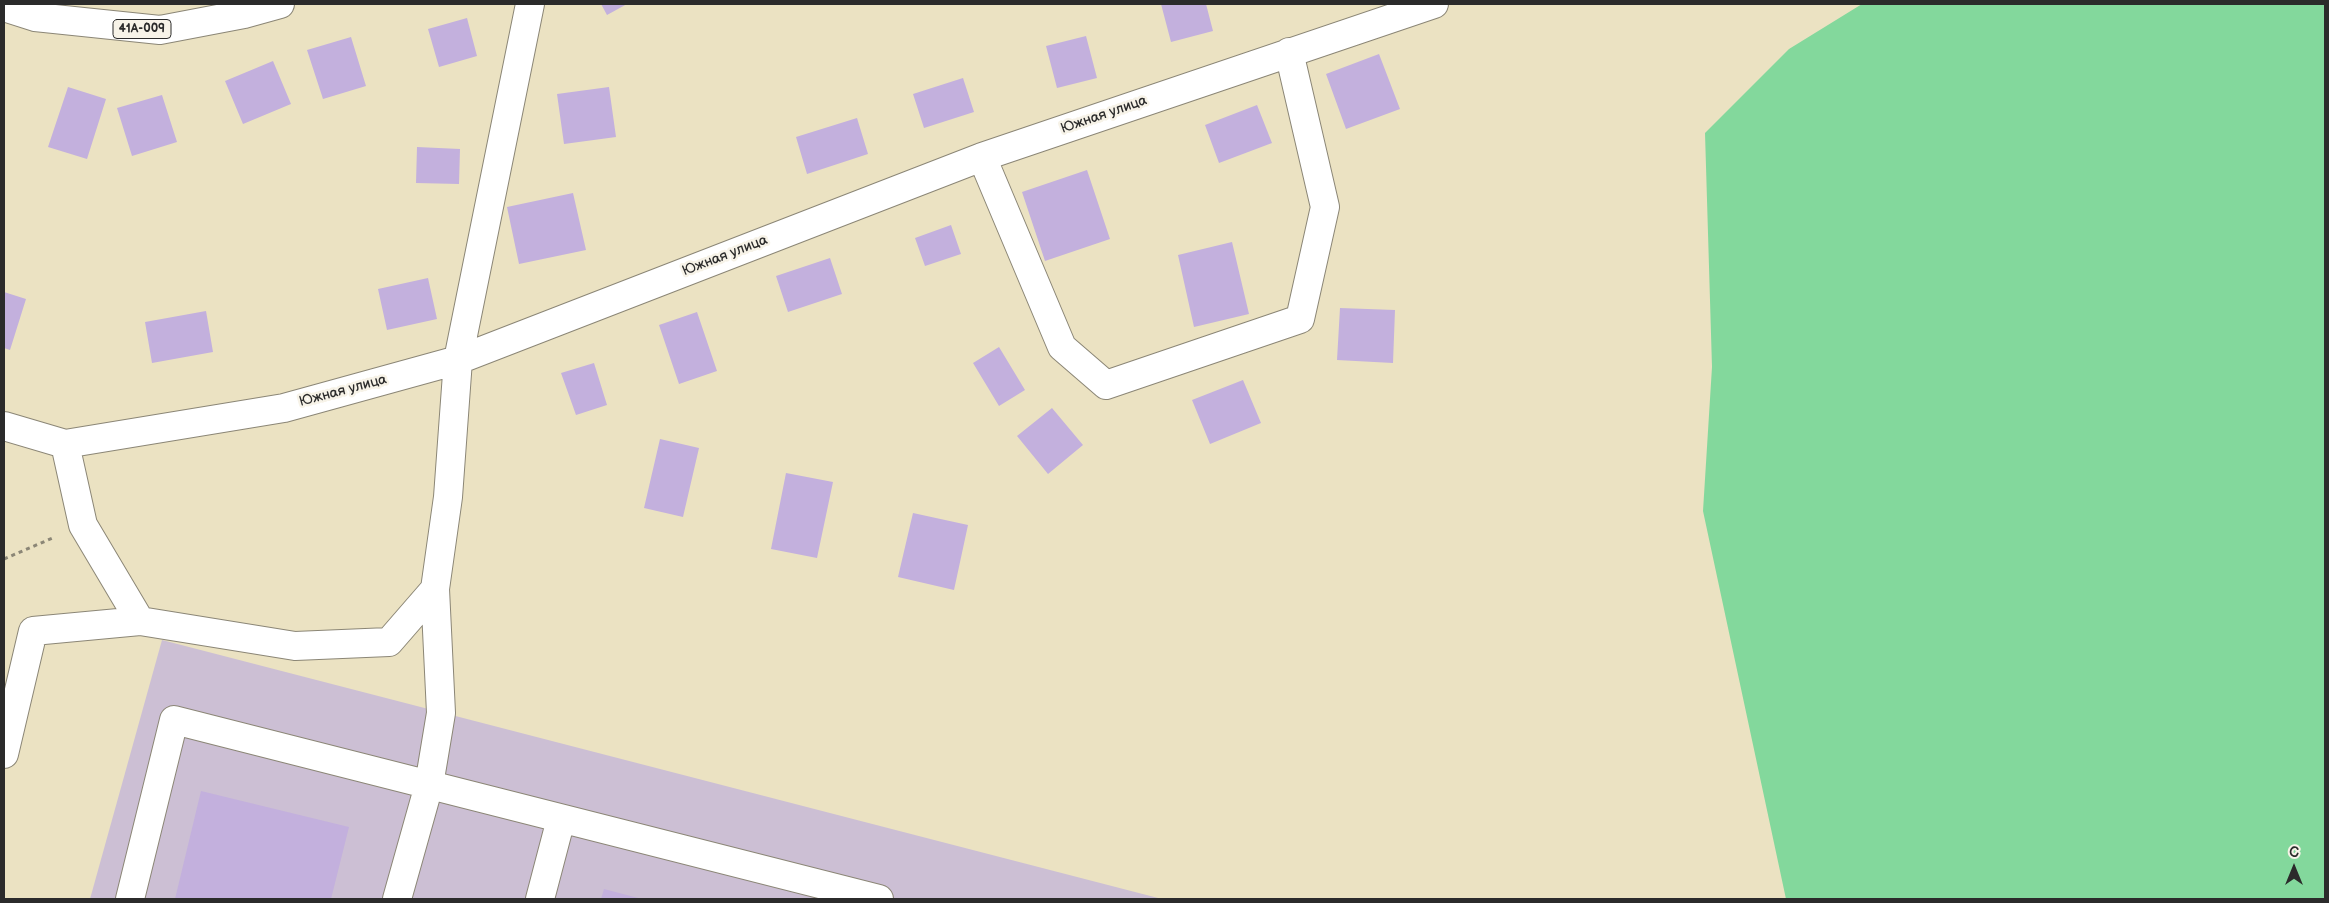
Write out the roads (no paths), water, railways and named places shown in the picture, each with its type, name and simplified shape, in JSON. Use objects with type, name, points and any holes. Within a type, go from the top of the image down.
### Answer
[{"type":"street","name":"41А-009","points":[[4,7],[35,17],[160,30],[244,14],[280,4]]},
{"type":"street","points":[[397,899],[429,785],[441,712],[435,589],[448,497],[458,360],[530,4]]},
{"type":"street","name":"Южная улица","points":[[4,426],[65,444],[284,408],[458,360],[982,156],[1434,4]]},
{"type":"street","points":[[982,156],[1062,347],[1106,385],[1300,320],[1325,207],[1289,52]]},
{"type":"street","points":[[65,444],[83,524],[140,620]]},
{"type":"street","points":[[4,754],[32,631],[140,620],[295,646],[389,642],[435,589]]},
{"type":"street","points":[[130,899],[174,720],[560,819],[791,888],[879,899]]},
{"type":"street","points":[[540,899],[560,819]]}]
